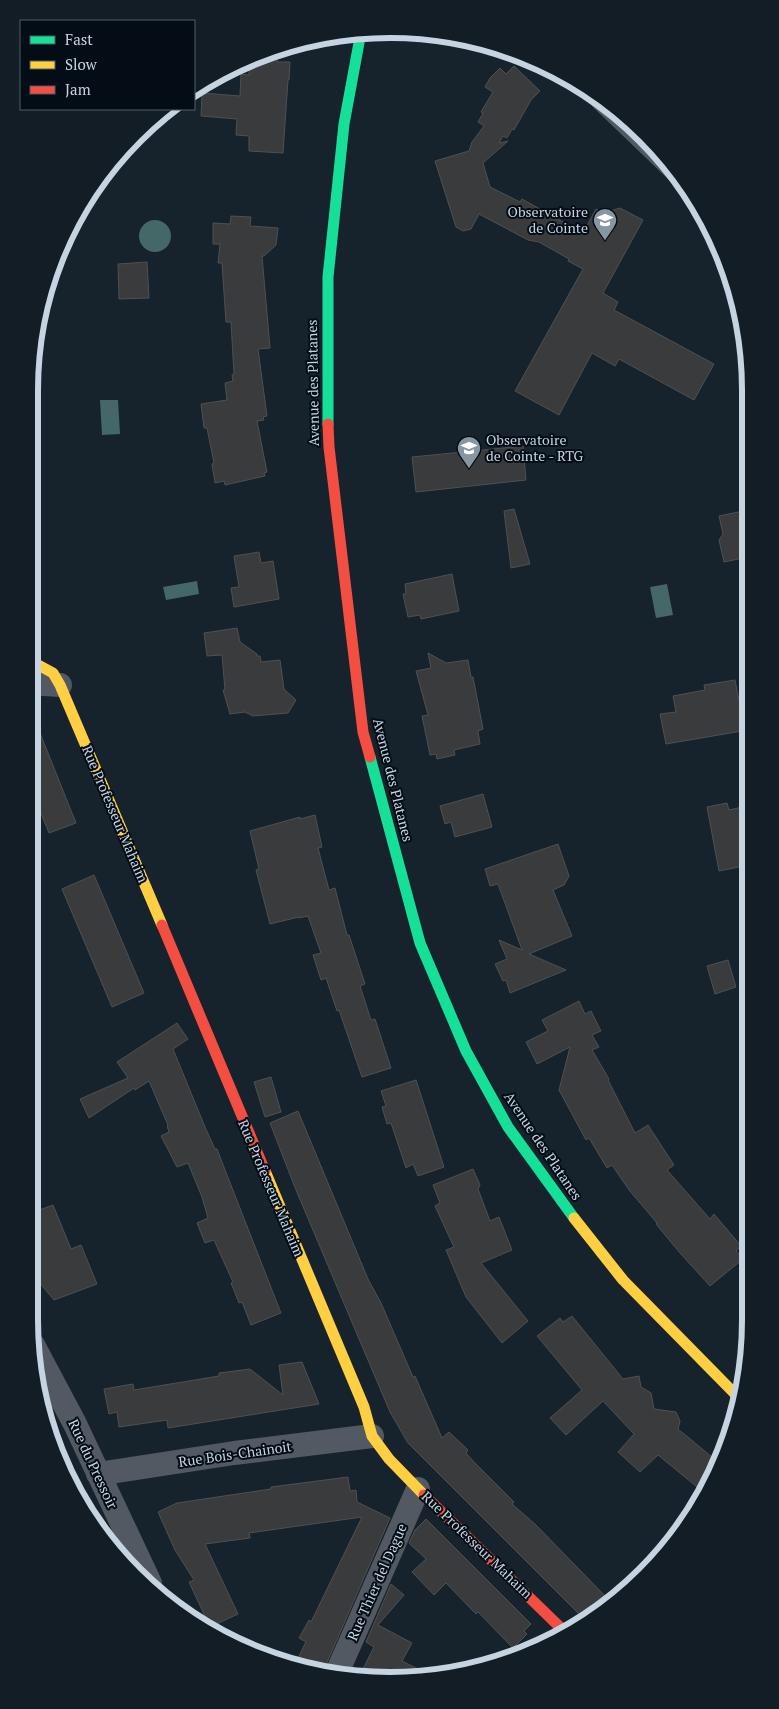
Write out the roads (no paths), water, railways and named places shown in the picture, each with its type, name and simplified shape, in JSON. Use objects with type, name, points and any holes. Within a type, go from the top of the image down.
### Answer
[{"type":"street","name":"Avenue des Platanes","points":[[360,39],[344,124],[328,277],[328,447],[363,732],[406,892],[420,942],[466,1051],[508,1127],[565,1207],[623,1280],[734,1393]]},
{"type":"street","name":"Rue Professeur Mahaim","points":[[38,665],[53,673],[60,685],[364,1407],[372,1436],[418,1489],[560,1627]]},
{"type":"street","points":[[38,684],[60,685]]},
{"type":"street","name":"Rue du Pressoir","points":[[40,1358],[75,1424],[144,1571]]},
{"type":"street","name":"Rue Bois-Chainoit","points":[[98,1474],[234,1453],[372,1436]]},
{"type":"street","name":"Rue Thier del Dague","points":[[339,1667],[418,1489]]},
{"type":"place","name":"Observatoire de Cointe","points":[[605,241]]},
{"type":"place","name":"Observatoire de Cointe - RTG","points":[[469,469]]}]
